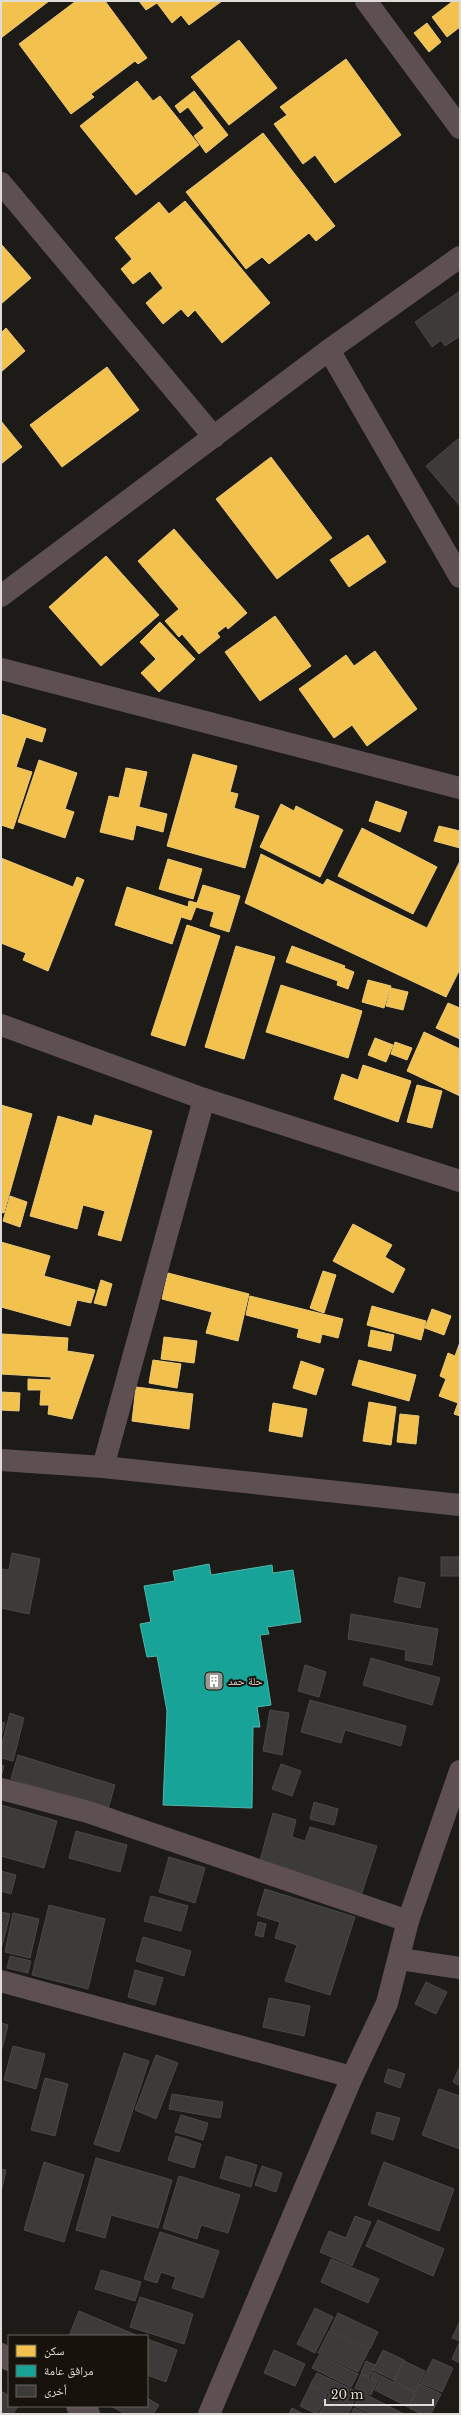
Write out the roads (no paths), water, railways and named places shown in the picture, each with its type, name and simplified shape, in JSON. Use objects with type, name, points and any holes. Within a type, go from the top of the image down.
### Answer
[{"type":"street","points":[[366,1],[460,128]]},
{"type":"street","points":[[1,183],[214,437]]},
{"type":"street","points":[[1,596],[329,350],[460,256]]},
{"type":"street","points":[[329,350],[460,577]]},
{"type":"street","points":[[1,669],[460,788]]},
{"type":"street","points":[[1,1026],[204,1099],[460,1181]]},
{"type":"street","points":[[103,1467],[204,1099]]},
{"type":"street","points":[[1,1460],[103,1467],[460,1505]]},
{"type":"street","points":[[209,2414],[352,2077],[387,2003],[400,1959],[408,1920],[460,1771]]},
{"type":"street","points":[[1,1789],[88,1812],[408,1920]]},
{"type":"street","points":[[400,1959],[460,1968]]},
{"type":"street","points":[[1,1981],[352,2077]]},
{"type":"street","points":[[78,2407],[89,2414]]},
{"type":"place","name":"حلة حمد","points":[[214,1681]]}]
